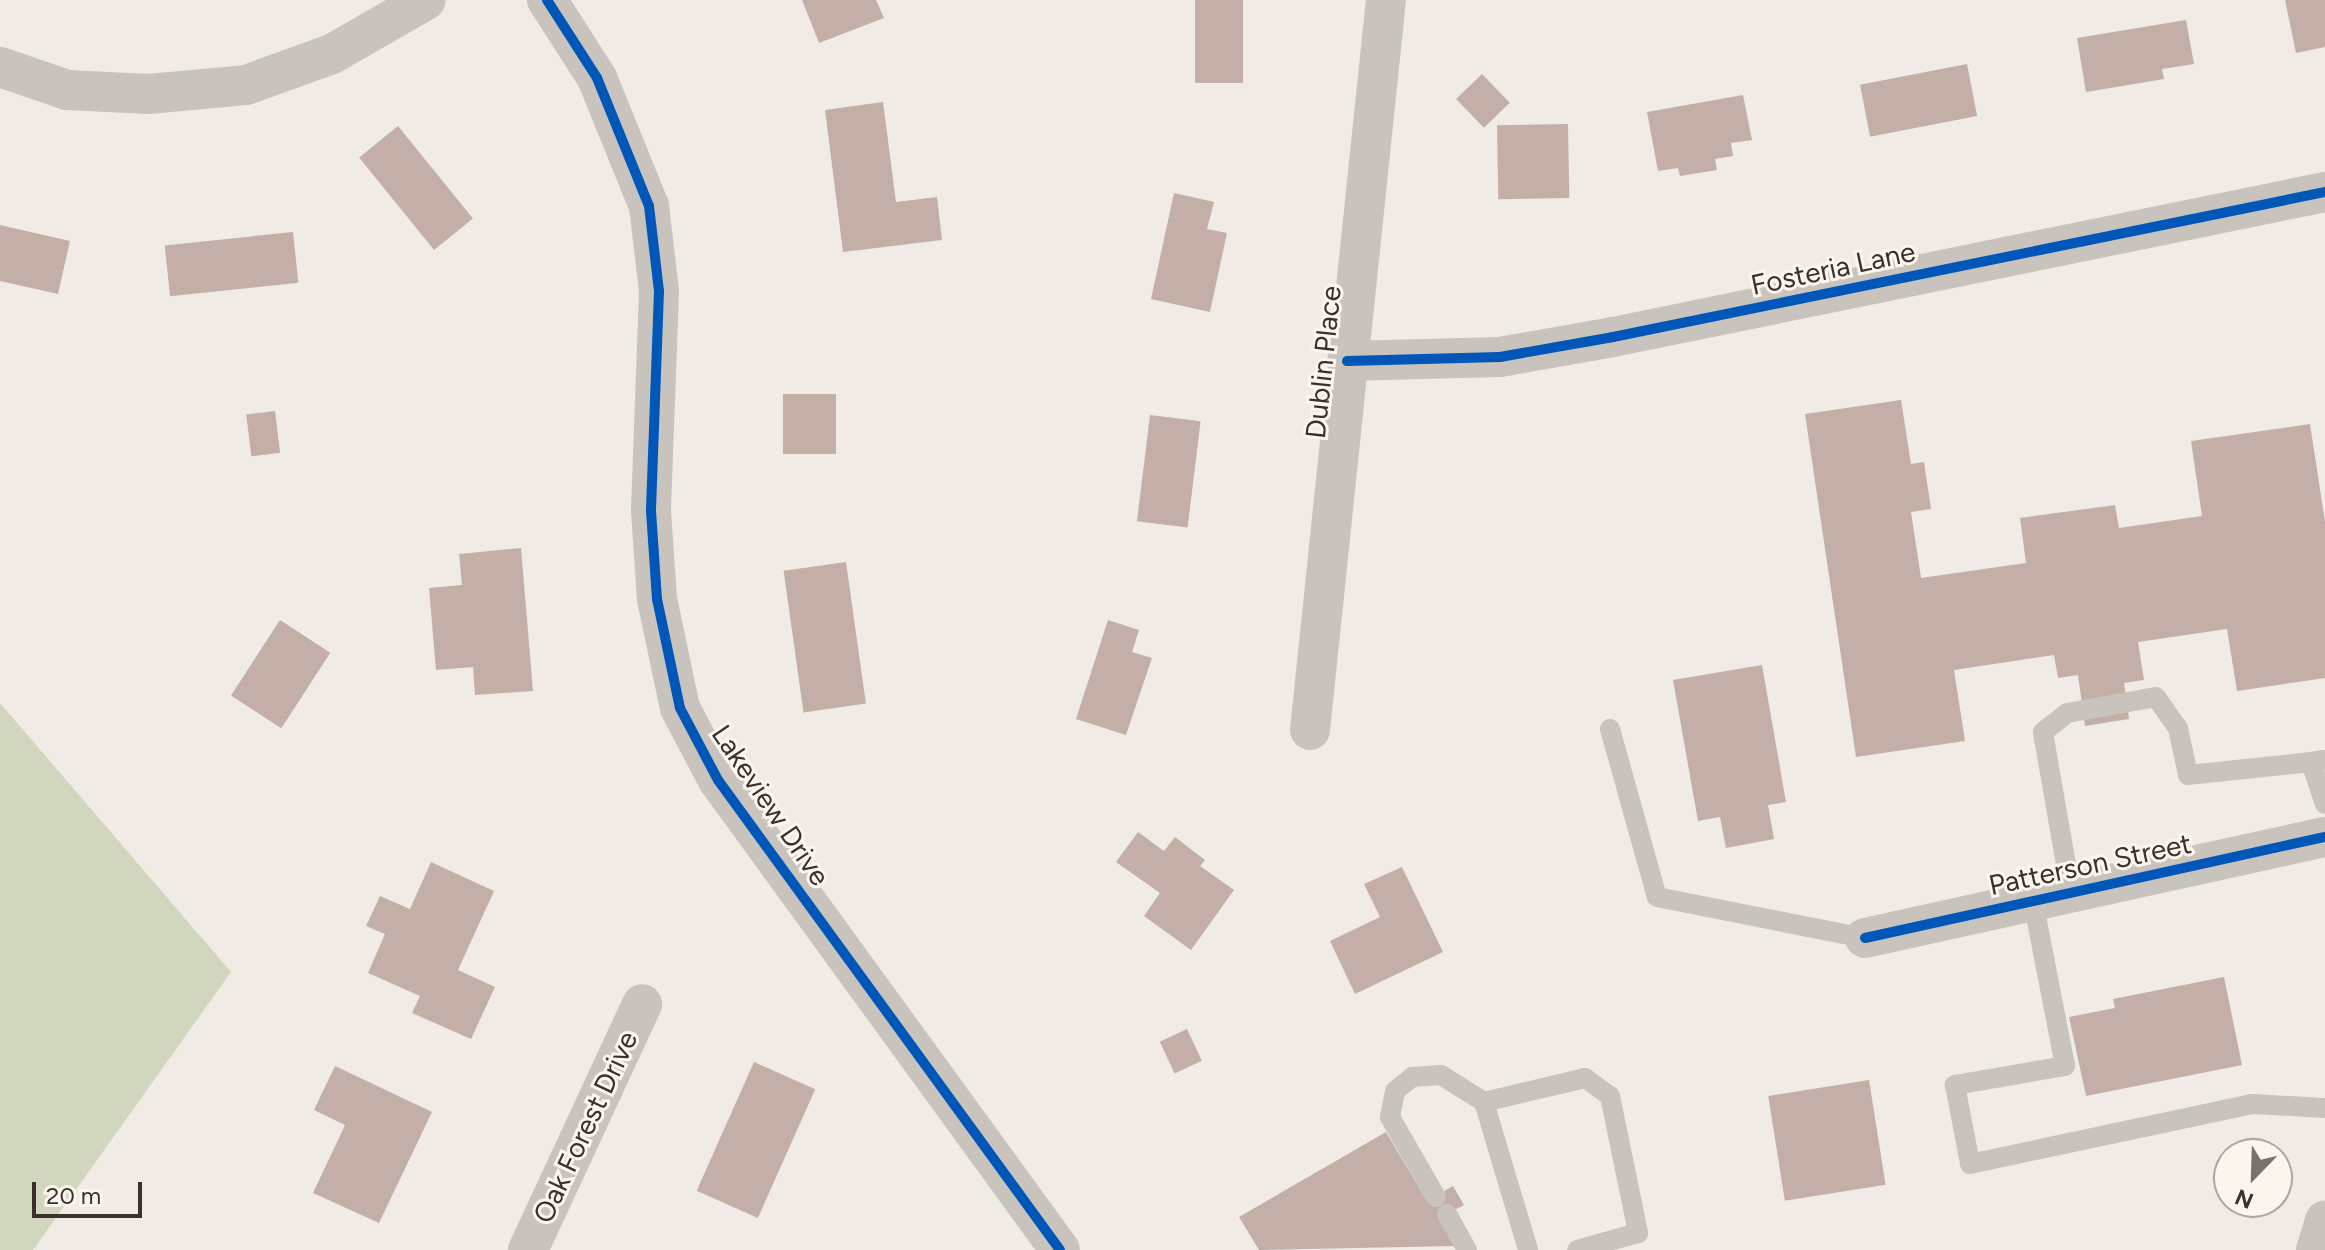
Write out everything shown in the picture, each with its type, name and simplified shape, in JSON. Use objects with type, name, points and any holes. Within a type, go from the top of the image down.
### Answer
[{"type":"street","points":[[0,67],[67,90],[148,94],[246,85],[332,54],[426,0]]},
{"type":"street","name":"Lakeview Drive","points":[[547,0],[597,78],[649,206],[659,291],[651,511],[657,599],[680,708],[718,780],[1060,1250]]},
{"type":"street","name":"Dublin Place","points":[[1310,730],[1386,0]]},
{"type":"street","name":"Fosteria Lane","points":[[1347,361],[1500,357],[1613,337],[2325,192]]},
{"type":"street","name":"Patterson Street","points":[[1865,938],[2325,837]]},
{"type":"street","name":"Oak Forest Drive","points":[[528,1250],[642,1004]]},
{"type":"street","points":[[2316,1250],[2325,1220]]},
{"type":"lane","points":[[2325,804],[2318,760],[2188,775],[2178,728],[2156,697],[2067,713],[2043,732],[2065,1066],[1955,1085],[1970,1164],[2252,1104],[2325,1108]]},
{"type":"lane","points":[[1610,729],[1657,897],[1865,938]]},
{"type":"lane","points":[[1467,1250],[1390,1117],[1390,1104],[1395,1091],[1412,1077],[1441,1075],[1484,1102],[1528,1250]]},
{"type":"lane","points":[[1484,1102],[1585,1078],[1610,1096],[1638,1233],[1577,1250]]},
{"type":"green space","points":[[0,703],[231,972],[33,1250],[0,1250]]},
{"type":"building","points":[[802,0],[876,0],[884,18],[819,43]]},
{"type":"building","points":[[1195,0],[1243,0],[1243,83],[1195,83]]},
{"type":"building","points":[[2285,0],[2325,0],[2325,47],[2296,53]]},
{"type":"building","points":[[2186,20],[2194,64],[2162,69],[2164,79],[2086,92],[2077,38]]},
{"type":"building","points":[[1967,64],[1977,116],[1870,137],[1860,85]]},
{"type":"building","points":[[1482,74],[1510,103],[1484,128],[1456,99]]},
{"type":"building","points":[[1743,95],[1752,140],[1731,143],[1733,156],[1715,159],[1717,170],[1680,176],[1678,168],[1658,171],[1647,112]]},
{"type":"building","points":[[883,102],[896,202],[937,197],[942,240],[843,252],[825,110]]},
{"type":"building","points":[[1568,124],[1569,198],[1498,199],[1497,125]]},
{"type":"building","points":[[398,126],[473,218],[434,250],[359,157]]},
{"type":"building","points":[[1174,193],[1214,202],[1207,229],[1227,233],[1210,312],[1151,299]]},
{"type":"building","points":[[0,225],[70,241],[58,294],[0,281]]},
{"type":"building","points":[[293,232],[298,283],[170,296],[165,245]]},
{"type":"building","points":[[783,394],[836,394],[836,454],[783,454]]},
{"type":"building","points":[[1901,400],[1911,464],[1924,462],[1931,509],[1911,512],[1921,578],[2026,563],[2020,518],[2115,505],[2119,528],[2202,516],[2191,441],[2310,424],[2325,522],[2325,678],[2237,691],[2227,629],[2138,642],[2144,680],[2124,683],[2129,719],[2085,726],[2078,675],[2058,678],[2054,655],[1954,670],[1965,741],[1856,757],[1805,414]]},
{"type":"building","points":[[275,411],[280,453],[251,456],[246,415]]},
{"type":"building","points":[[1150,415],[1201,421],[1188,527],[1137,521]]},
{"type":"building","points":[[521,548],[533,691],[475,695],[473,667],[436,670],[429,588],[462,585],[459,554]]},
{"type":"building","points":[[846,562],[866,704],[804,712],[784,571]]},
{"type":"building","points":[[280,620],[330,653],[281,728],[231,695]]},
{"type":"building","points":[[1108,620],[1139,630],[1132,652],[1152,658],[1126,735],[1076,719]]},
{"type":"building","points":[[1762,665],[1786,802],[1768,805],[1774,839],[1726,848],[1720,817],[1698,821],[1673,680]]},
{"type":"building","points":[[1138,832],[1164,851],[1175,837],[1205,860],[1200,866],[1234,890],[1191,950],[1144,916],[1160,893],[1116,862]]},
{"type":"building","points":[[431,862],[494,891],[458,970],[495,987],[471,1039],[412,1013],[420,996],[368,973],[385,934],[366,926],[380,896],[410,909]]},
{"type":"building","points":[[1402,867],[1443,952],[1355,994],[1330,941],[1380,917],[1364,884]]},
{"type":"building","points":[[2224,977],[2242,1065],[2086,1096],[2069,1017],[2115,1008],[2113,999]]},
{"type":"building","points":[[1187,1029],[1202,1061],[1175,1073],[1160,1042]]},
{"type":"building","points":[[754,1062],[815,1089],[758,1218],[697,1191]]},
{"type":"building","points":[[335,1066],[432,1112],[379,1223],[313,1193],[345,1125],[314,1110]]},
{"type":"building","points":[[1869,1080],[1886,1185],[1785,1201],[1768,1096]]},
{"type":"building","points":[[1386,1132],[1427,1201],[1453,1186],[1464,1205],[1447,1214],[1456,1246],[1259,1250],[1239,1217]]},
{"type":"cycle path","points":[[547,0],[597,78],[649,206],[659,291],[651,511],[657,599],[680,708],[718,780],[1060,1250]]},
{"type":"cycle path","points":[[1347,361],[1500,357],[1613,337],[2325,192]]},
{"type":"cycle path","points":[[1865,938],[2325,837]]}]
